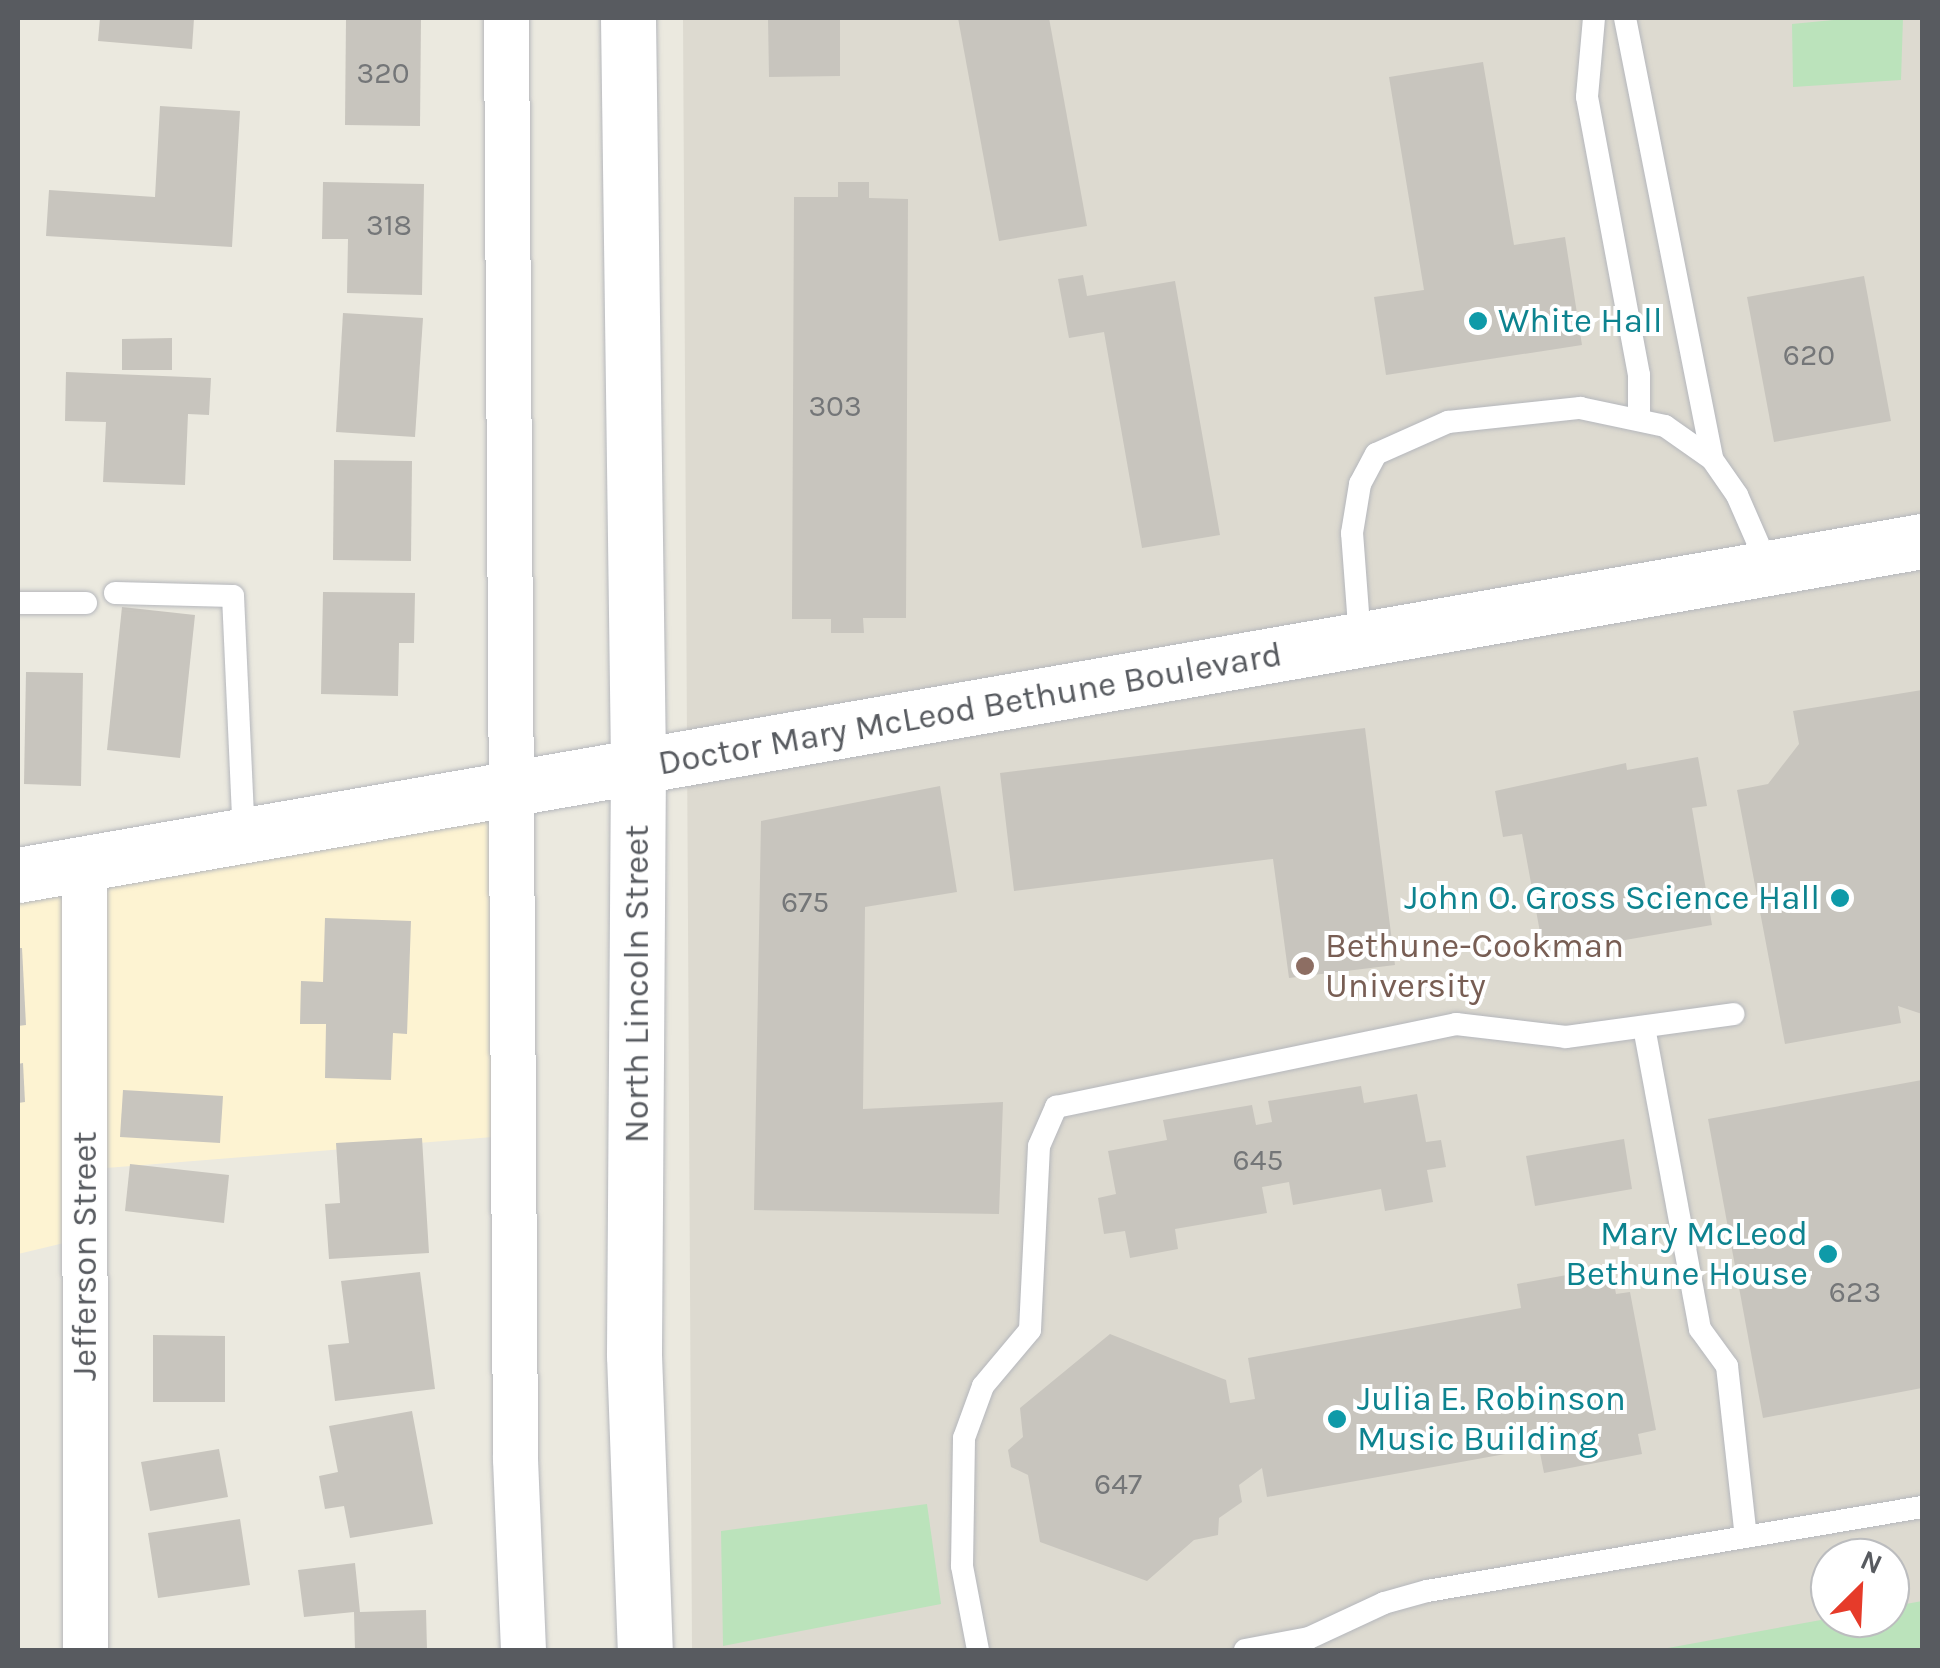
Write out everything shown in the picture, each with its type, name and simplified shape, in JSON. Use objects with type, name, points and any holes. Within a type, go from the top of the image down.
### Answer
[{"type":"street","points":[[506,18],[515,1459],[524,1650]]},
{"type":"street","name":"North Lincoln Street","points":[[628,18],[638,764],[634,1355],[646,1650]]},
{"type":"street","name":"Doctor Mary McLeod Bethune Boulevard","points":[[18,875],[1922,541]]},
{"type":"street","name":"Jefferson Street","points":[[84,862],[85,1650]]},
{"type":"lane","points":[[1594,18],[1586,97],[1639,375],[1639,418]]},
{"type":"lane","points":[[1625,18],[1712,459]]},
{"type":"lane","points":[[1360,642],[1352,533],[1360,484],[1376,454],[1448,422],[1580,408],[1665,426],[1712,459],[1737,495],[1768,569]]},
{"type":"lane","points":[[115,593],[233,596],[244,834]]},
{"type":"lane","points":[[18,603],[86,604]]},
{"type":"lane","points":[[978,1650],[962,1566],[964,1438],[983,1386],[1030,1330],[1039,1146],[1056,1106],[1448,1025],[1566,1038],[1733,1014]]},
{"type":"lane","points":[[1644,1026],[1700,1329],[1727,1366],[1746,1536]]},
{"type":"lane","points":[[1245,1650],[1309,1638],[1384,1602],[1427,1591],[1922,1506]]},
{"type":"shaded area","name":"Bethune-Cookman University","points":[[683,18],[1922,18],[1922,1650],[692,1650]]},
{"type":"shaded area","points":[[492,813],[493,1137],[106,1168],[106,881]]},
{"type":"shaded area","points":[[64,888],[64,1243],[18,1254],[18,898]]},
{"type":"green space","points":[[1903,18],[1901,80],[1793,87],[1792,24]]},
{"type":"green space","points":[[927,1504],[941,1604],[723,1646],[721,1531]]},
{"type":"green space","points":[[1922,1601],[1922,1650],[1657,1650],[1810,1622],[1810,1638],[1910,1638],[1910,1603]]},
{"type":"building","points":[[100,18],[194,18],[192,49],[98,41]]},
{"type":"building","points":[[346,18],[421,18],[420,126],[345,125]]},
{"type":"building","points":[[768,18],[840,18],[840,76],[769,77]]},
{"type":"building","points":[[958,18],[1049,18],[1087,226],[999,241]]},
{"type":"building","points":[[1483,62],[1514,245],[1565,237],[1582,345],[1386,375],[1374,297],[1424,290],[1389,77]]},
{"type":"building","points":[[160,106],[240,111],[232,247],[46,236],[49,190],[155,197]]},
{"type":"building","points":[[323,182],[424,184],[422,295],[347,293],[348,239],[322,239]]},
{"type":"building","points":[[838,182],[869,182],[869,198],[908,199],[906,618],[863,618],[864,633],[831,633],[831,619],[792,619],[794,197],[838,197]]},
{"type":"building","points":[[1083,275],[1087,296],[1175,281],[1220,535],[1142,548],[1104,332],[1069,338],[1058,279]]},
{"type":"building","points":[[1864,276],[1891,421],[1774,442],[1747,297]]},
{"type":"building","points":[[343,313],[423,318],[415,437],[336,432]]},
{"type":"building","points":[[172,338],[172,370],[122,370],[122,339]]},
{"type":"building","points":[[66,372],[211,378],[209,415],[188,414],[185,485],[103,482],[106,422],[65,421]]},
{"type":"building","points":[[334,460],[412,461],[411,561],[333,560]]},
{"type":"building","points":[[323,592],[415,593],[414,643],[399,643],[398,696],[321,694]]},
{"type":"building","points":[[122,607],[195,615],[180,758],[107,750]]},
{"type":"building","points":[[26,672],[83,673],[81,786],[24,784]]},
{"type":"building","name":"John O. Gross Science Hall","points":[[1922,690],[1922,1014],[1898,1006],[1901,1023],[1785,1044],[1737,790],[1768,784],[1799,744],[1793,711]]},
{"type":"building","points":[[1365,728],[1395,965],[1289,978],[1273,859],[1014,891],[1000,773]]},
{"type":"building","points":[[1698,757],[1707,806],[1692,808],[1712,925],[1544,954],[1522,834],[1503,837],[1495,791],[1626,763],[1627,770]]},
{"type":"building","points":[[940,786],[957,892],[865,907],[863,1109],[1003,1102],[999,1214],[754,1210],[761,821]]},
{"type":"building","points":[[325,918],[411,921],[407,1034],[393,1033],[391,1080],[325,1078],[326,1024],[300,1024],[301,981],[323,982]]},
{"type":"building","points":[[18,948],[22,948],[26,1025],[18,1026]]},
{"type":"building","points":[[23,1063],[25,1102],[18,1103],[18,1064]]},
{"type":"building","name":"Mary McLeod Bethune House","points":[[1922,1080],[1922,1388],[1763,1418],[1708,1119]]},
{"type":"building","points":[[1361,1086],[1364,1103],[1417,1094],[1426,1142],[1441,1140],[1446,1167],[1427,1170],[1433,1202],[1385,1211],[1381,1189],[1293,1205],[1289,1182],[1262,1187],[1267,1213],[1175,1229],[1178,1249],[1130,1258],[1125,1231],[1104,1234],[1098,1198],[1116,1194],[1108,1151],[1167,1140],[1163,1120],[1252,1105],[1256,1125],[1272,1122],[1268,1101]]},
{"type":"building","points":[[123,1090],[223,1096],[220,1143],[120,1137]]},
{"type":"building","points":[[422,1138],[429,1253],[329,1259],[325,1204],[340,1203],[336,1143]]},
{"type":"building","points":[[1624,1139],[1632,1189],[1535,1206],[1526,1156]]},
{"type":"building","points":[[130,1164],[229,1175],[224,1223],[125,1211]]},
{"type":"building","name":"Julia E. Robinson Music Building","points":[[1611,1267],[1616,1294],[1630,1292],[1656,1430],[1638,1434],[1642,1454],[1544,1473],[1539,1448],[1267,1497],[1262,1468],[1239,1485],[1242,1502],[1219,1518],[1218,1535],[1194,1540],[1147,1581],[1040,1542],[1028,1475],[1011,1467],[1008,1450],[1023,1437],[1020,1408],[1110,1334],[1226,1380],[1230,1403],[1255,1399],[1248,1358],[1521,1308],[1517,1284]]},
{"type":"building","points":[[420,1272],[435,1389],[335,1401],[328,1345],[349,1343],[341,1281]]},
{"type":"building","points":[[153,1335],[225,1336],[225,1402],[153,1402]]},
{"type":"building","points":[[412,1411],[433,1524],[350,1538],[344,1506],[325,1509],[319,1476],[338,1472],[329,1426]]},
{"type":"building","points":[[219,1449],[228,1497],[150,1511],[141,1462]]},
{"type":"building","points":[[240,1519],[250,1585],[158,1598],[148,1533]]},
{"type":"building","points":[[355,1563],[360,1612],[426,1610],[427,1650],[355,1650],[354,1612],[304,1617],[298,1570]]},
{"type":"place","name":"White Hall","points":[[1478,321]]},
{"type":"place","name":"John O. Gross Science Hall","points":[[1840,898]]},
{"type":"place","name":"Bethune-Cookman University","points":[[1305,966]]},
{"type":"place","name":"Mary McLeod Bethune House","points":[[1828,1254]]},
{"type":"place","name":"Julia E. Robinson Music Building","points":[[1337,1419]]}]
